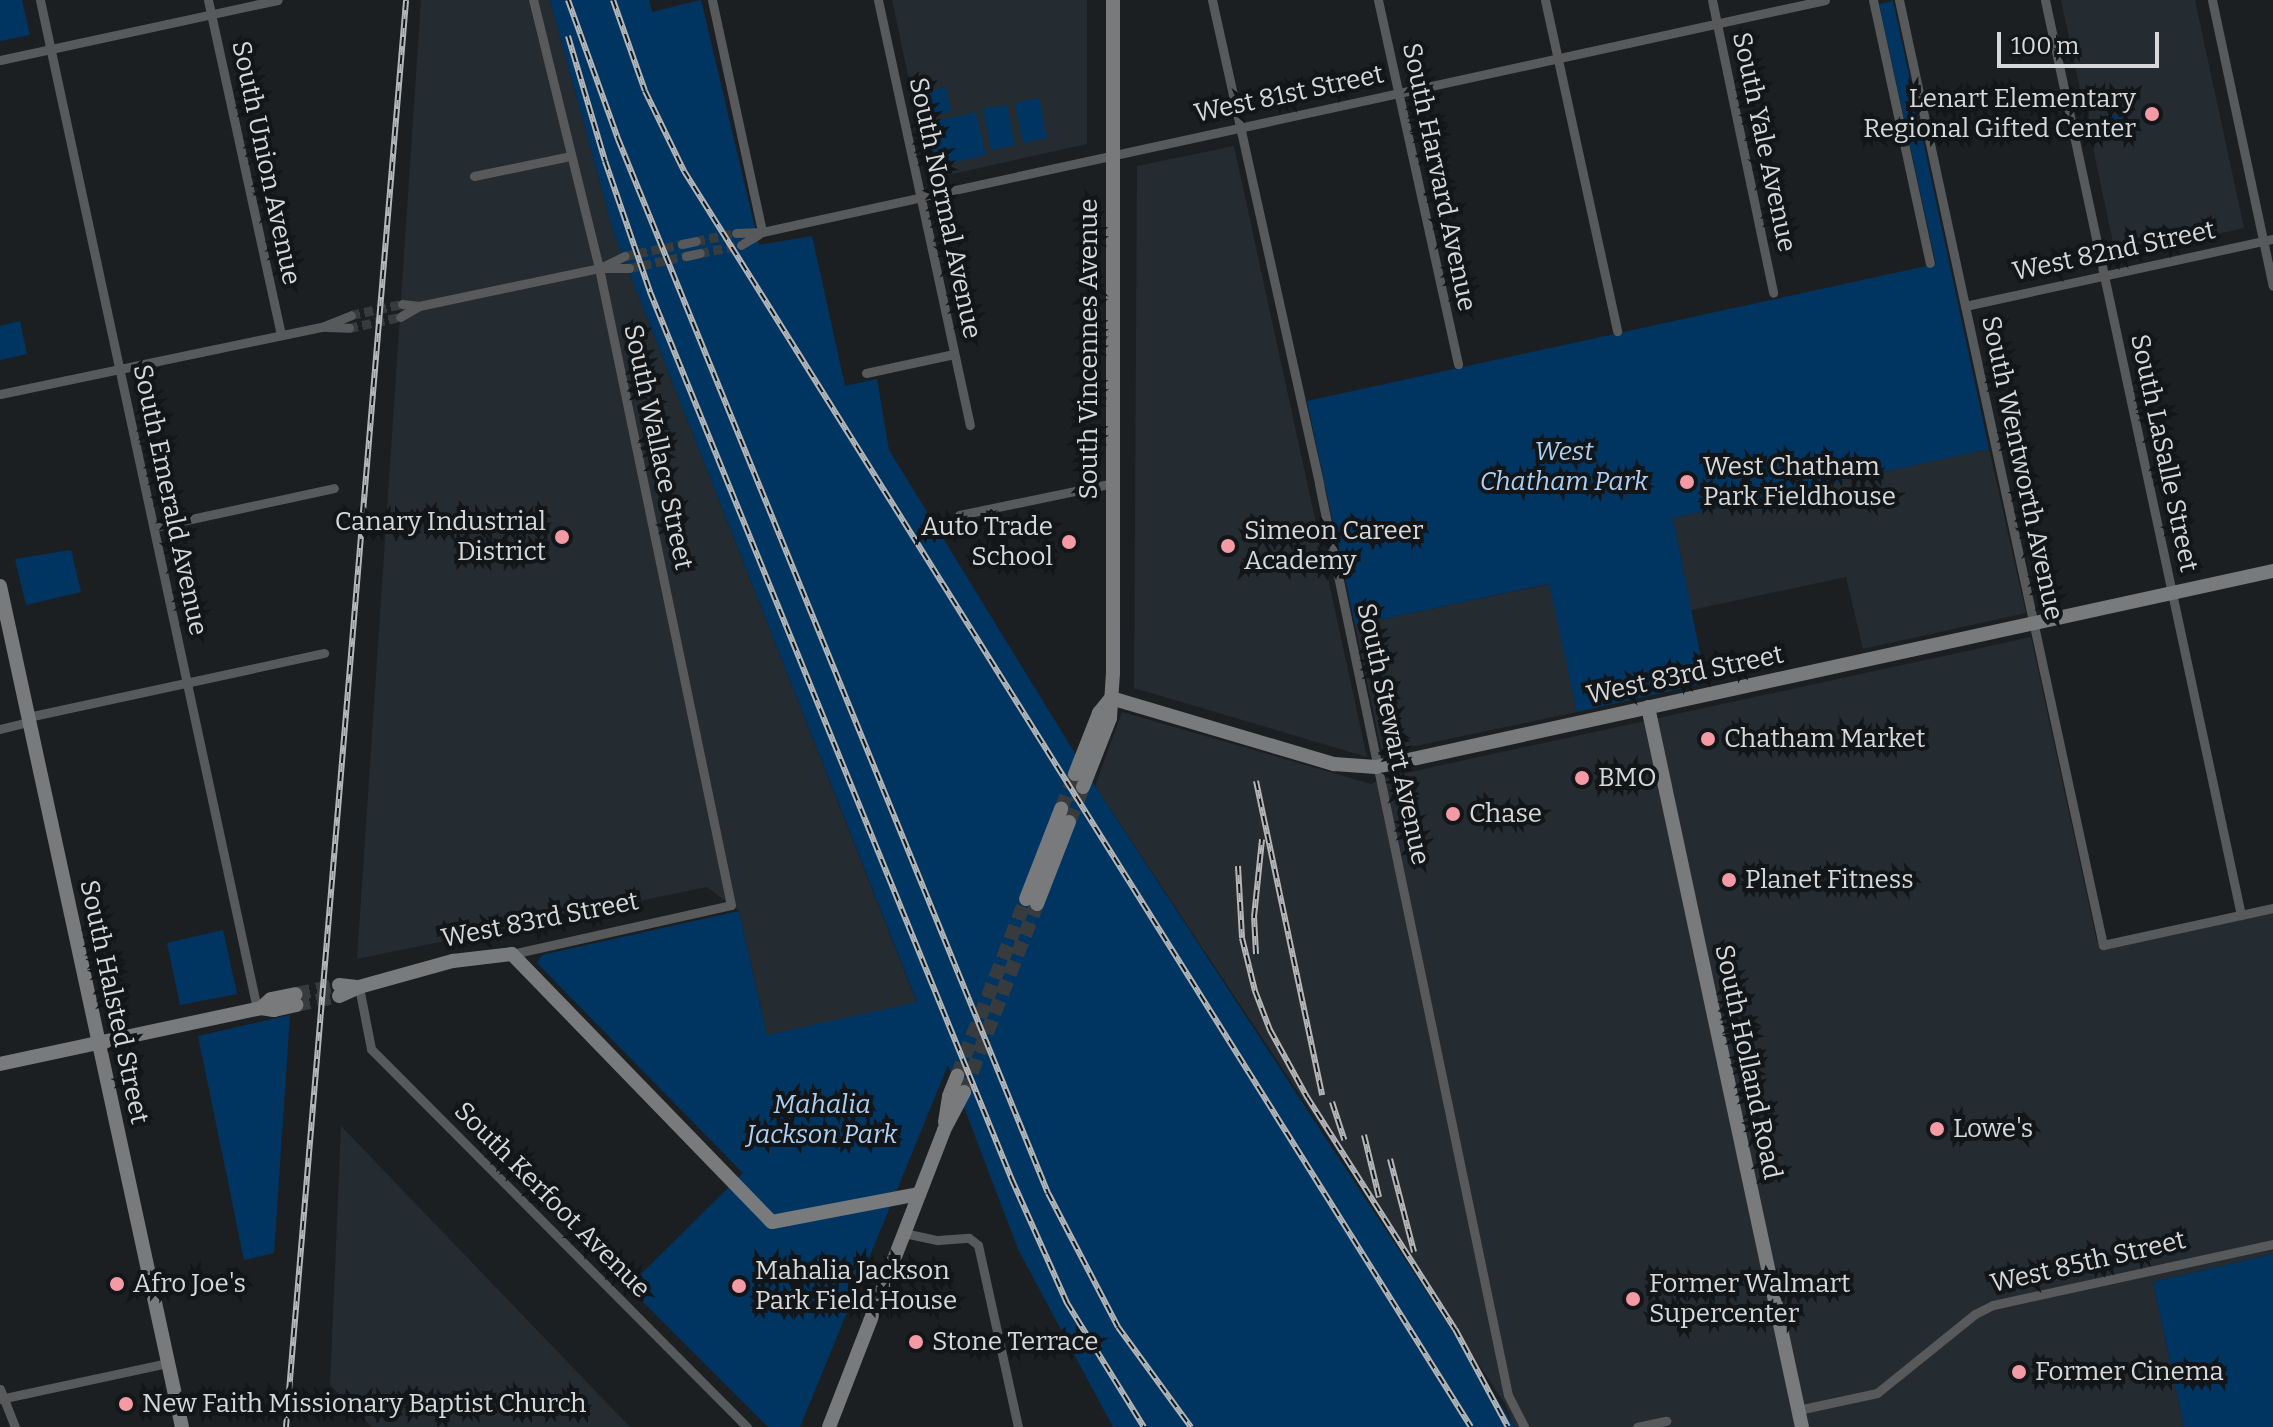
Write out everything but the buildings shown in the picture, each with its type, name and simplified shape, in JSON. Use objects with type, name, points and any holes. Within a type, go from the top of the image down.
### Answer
[{"type":"street","name":"South Emerald Avenue","points":[[40,0],[259,1009]]},
{"type":"street","name":"South Union Avenue","points":[[208,0],[281,335]]},
{"type":"street","points":[[0,60],[278,0]]},
{"type":"street","name":"South Wallace Street","points":[[533,0],[599,268],[731,905]]},
{"type":"street","points":[[712,0],[762,232]]},
{"type":"street","name":"South Normal Avenue","points":[[878,0],[970,425]]},
{"type":"street","name":"South Vincennes Avenue","points":[[1079,781],[1099,713],[1111,698],[1113,0]]},
{"type":"street","name":"South Stewart Avenue","points":[[1212,0],[1319,484],[1508,1395],[1524,1427]]},
{"type":"street","name":"South Harvard Avenue","points":[[1378,0],[1458,364]]},
{"type":"street","points":[[1545,0],[1617,331]]},
{"type":"street","name":"South Yale Avenue","points":[[1712,0],[1773,293]]},
{"type":"street","name":"West 81st Street","points":[[736,233],[762,232],[1825,0]]},
{"type":"street","points":[[1873,0],[1930,263]]},
{"type":"street","name":"South Wentworth Avenue","points":[[1899,0],[2103,945],[2241,915]]},
{"type":"street","name":"South LaSalle Street","points":[[2045,0],[2241,915]]},
{"type":"street","points":[[2212,0],[2268,240],[2273,286]]},
{"type":"street","points":[[474,176],[571,156]]},
{"type":"street","name":"West 81st Street","points":[[741,245],[762,232]]},
{"type":"street","name":"West 82nd Street","points":[[1965,306],[2268,240]]},
{"type":"street","points":[[682,244],[696,241]]},
{"type":"street","points":[[686,256],[700,253]]},
{"type":"street","points":[[599,268],[625,256]]},
{"type":"street","points":[[400,317],[419,306],[599,268],[629,268]]},
{"type":"street","points":[[402,304],[419,306]]},
{"type":"street","points":[[0,394],[322,327],[351,315]]},
{"type":"street","points":[[322,327],[349,328]]},
{"type":"street","points":[[866,373],[954,354]]},
{"type":"street","points":[[959,515],[1113,483]]},
{"type":"street","points":[[154,527],[334,488]]},
{"type":"street","name":"West 83rd Street","points":[[1111,698],[1334,764],[1376,767],[2273,571]]},
{"type":"street","name":"South Halsted Street","points":[[0,586],[182,1427]]},
{"type":"street","points":[[0,729],[324,653]]},
{"type":"street","name":"South Holland Road","points":[[1648,707],[1802,1427]]},
{"type":"street","points":[[1032,901],[1065,816]]},
{"type":"street","name":"West 83rd Street","points":[[339,991],[453,961],[512,954],[731,905]]},
{"type":"street","points":[[2241,915],[2273,908]]},
{"type":"street","points":[[512,954],[772,1222],[919,1194]]},
{"type":"street","name":"South Kerfoot Avenue","points":[[359,987],[371,1049],[747,1427]]},
{"type":"street","points":[[0,1064],[259,1009],[274,1010],[296,1000]]},
{"type":"street","points":[[944,1130],[949,1096],[957,1076]]},
{"type":"street","points":[[829,1427],[944,1130],[964,1092]]},
{"type":"street","points":[[904,1233],[938,1240],[974,1240],[1018,1427]]},
{"type":"street","name":"West 85th Street","points":[[1798,1410],[1877,1393],[1975,1314],[1993,1305],[2273,1244]]},
{"type":"street","points":[[15,1427],[1,1395],[168,1363]]},
{"type":"street","points":[[1637,1427],[1666,1421]]},
{"type":"shaded area","points":[[421,0],[550,0],[614,234],[917,1003],[767,1035],[739,911],[707,887],[357,959]]},
{"type":"shaded area","points":[[892,0],[1087,0],[1087,144],[930,179]]},
{"type":"shaded area","name":"Lenart Elementary Regional Gifted Center","points":[[2061,0],[2195,0],[2244,228],[2116,256]]},
{"type":"shaded area","name":"Simeon Career Academy","points":[[1234,146],[1367,757],[1134,688],[1137,166]]},
{"type":"shaded area","points":[[1989,449],[2026,613],[1863,649],[1846,577],[1691,610],[1673,518]]},
{"type":"shaded area","points":[[1550,584],[1577,712],[1382,753],[1355,625]]},
{"type":"shaded area","name":"Chatham Market","points":[[2031,637],[2097,942],[2273,904],[2273,1254],[2153,1282],[2184,1427],[1514,1427],[1505,1404],[1095,786],[1122,712],[1371,784],[1387,777]]},
{"type":"shaded area","points":[[341,1126],[630,1427],[372,1427],[330,1385]]},
{"type":"green space","points":[[0,0],[22,0],[30,35],[0,41]]},
{"type":"green space","name":"Mahalia Jackson Park","points":[[550,0],[649,0],[652,12],[701,0],[759,245],[812,236],[845,386],[877,379],[889,450],[1095,786],[1515,1427],[1113,1427],[1018,1249],[948,1065],[800,1427],[768,1427],[628,1287],[743,1173],[537,963],[542,955],[739,911],[767,1035],[917,1002],[614,234]]},
{"type":"green space","name":"West Chatham Park","points":[[1893,1],[1989,449],[1673,518],[1706,683],[1577,712],[1549,584],[1355,625],[1307,401],[1936,264],[1879,4]]},
{"type":"green space","points":[[946,87],[951,112],[923,118],[918,94]]},
{"type":"green space","points":[[1039,98],[1047,138],[1023,143],[1015,103]]},
{"type":"green space","points":[[1007,105],[1015,145],[991,150],[983,109]]},
{"type":"green space","points":[[976,112],[986,155],[936,166],[926,123]]},
{"type":"green space","points":[[2121,114],[2126,136],[2104,140],[2099,119]]},
{"type":"green space","points":[[20,321],[27,354],[0,360],[0,326]]},
{"type":"green space","points":[[71,550],[81,592],[26,605],[15,559]]},
{"type":"green space","points":[[223,930],[237,994],[180,1005],[167,943]]},
{"type":"green space","points":[[290,1015],[274,1253],[244,1260],[198,1036]]},
{"type":"green space","points":[[2273,1254],[2273,1427],[2184,1427],[2153,1282]]},
{"type":"tunnel","points":[[696,241],[736,233]]},
{"type":"tunnel","points":[[625,256],[682,244]]},
{"type":"tunnel","points":[[700,253],[741,245]]},
{"type":"tunnel","points":[[629,268],[686,256]]},
{"type":"tunnel","points":[[351,315],[402,304]]},
{"type":"tunnel","points":[[349,328],[400,317]]},
{"type":"tunnel","points":[[1061,809],[1075,774]]},
{"type":"tunnel","points":[[1069,822],[1083,787]]},
{"type":"tunnel","points":[[957,1076],[1026,899]]},
{"type":"tunnel","points":[[964,1092],[1037,904]]},
{"type":"tunnel","points":[[296,994],[339,985]]},
{"type":"tunnel","points":[[296,1005],[339,996]]},
{"type":"railway","points":[[286,1427],[406,0]]},
{"type":"railway","points":[[568,0],[618,139],[1048,1193],[1118,1327],[1191,1427]]},
{"type":"railway","points":[[613,0],[645,91],[684,171],[1471,1427]]},
{"type":"railway","points":[[568,36],[605,161],[650,292],[1012,1180],[1067,1303],[1144,1427]]},
{"type":"railway","points":[[1256,781],[1322,1095]]},
{"type":"railway","points":[[1256,954],[1254,917],[1262,839]]},
{"type":"railway","points":[[1238,866],[1242,938],[1255,991],[1270,1030],[1307,1097],[1455,1329],[1508,1427]]},
{"type":"railway","points":[[1332,1102],[1344,1140]]},
{"type":"railway","points":[[1364,1135],[1379,1197]]},
{"type":"railway","points":[[1390,1159],[1414,1252]]},
{"type":"place","name":"Lenart Elementary Regional Gifted Center","points":[[2152,114]]},
{"type":"place","name":"West Chatham Park Fieldhouse","points":[[1687,482]]},
{"type":"place","name":"Canary Industrial District","points":[[562,537]]},
{"type":"place","name":"Auto Trade School","points":[[1069,542]]},
{"type":"place","name":"Simeon Career Academy","points":[[1228,546]]},
{"type":"place","name":"Chatham Market","points":[[1708,739]]},
{"type":"place","name":"BMO","points":[[1582,778]]},
{"type":"place","name":"Chase","points":[[1453,814]]},
{"type":"place","name":"Planet Fitness","points":[[1729,880]]},
{"type":"place","name":"Lowe's","points":[[1937,1129]]},
{"type":"place","name":"Afro Joe's","points":[[117,1284]]},
{"type":"place","name":"Mahalia Jackson Park Field House","points":[[739,1286]]},
{"type":"place","name":"Former Walmart Supercenter","points":[[1633,1299]]},
{"type":"place","name":"Stone Terrace","points":[[916,1342]]},
{"type":"place","name":"Former Cinema","points":[[2019,1372]]},
{"type":"place","name":"New Faith Missionary Baptist Church","points":[[126,1404]]}]
